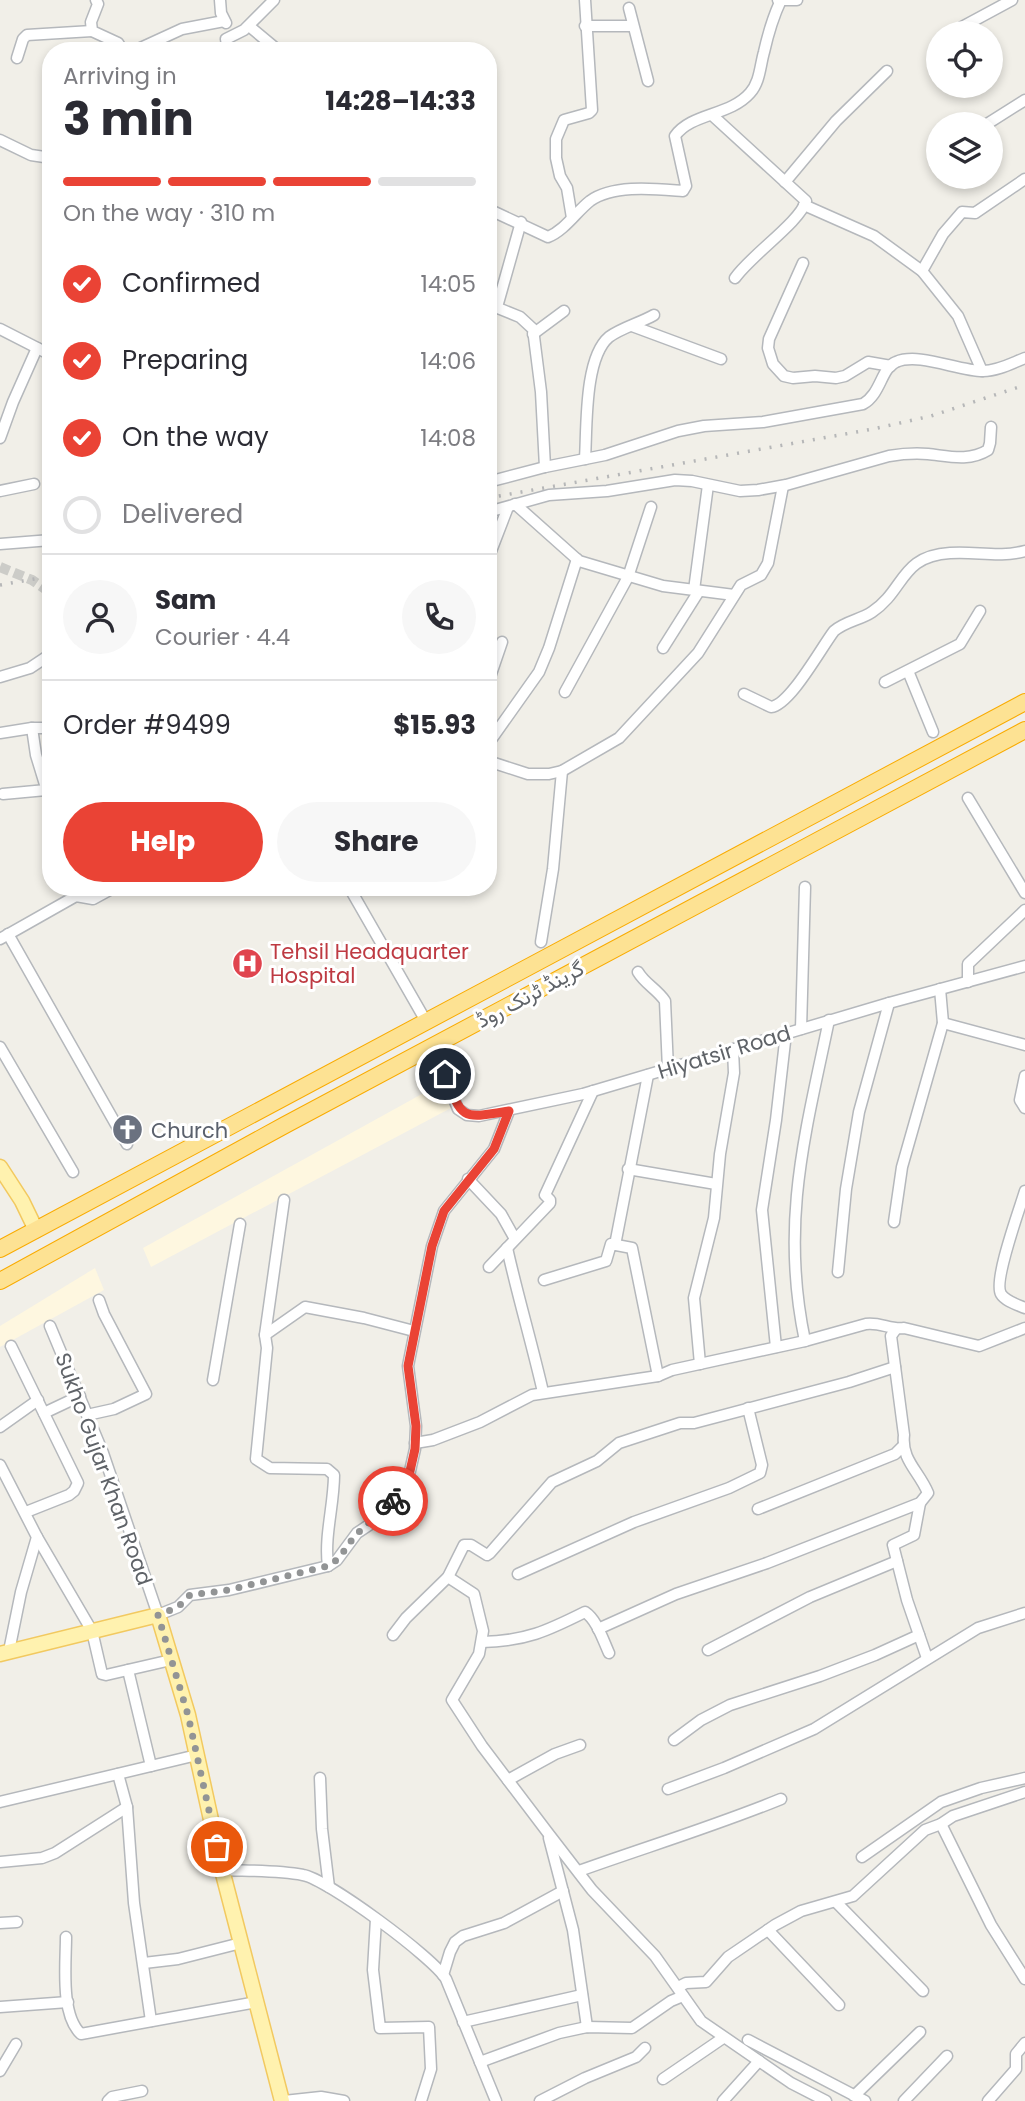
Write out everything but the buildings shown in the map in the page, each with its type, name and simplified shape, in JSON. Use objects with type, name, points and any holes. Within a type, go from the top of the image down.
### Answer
[{"type":"highway","name":"گرینڈ ٹرنک روڈ","points":[[0,1249],[1025,702]]},
{"type":"highway","name":"گرینڈ ٹرنک روڈ","points":[[0,1281],[1025,730]]},
{"type":"highway","points":[[873,784],[884,806]]},
{"type":"main road","points":[[0,1167],[22,1200],[36,1230]]},
{"type":"main road","points":[[4,1653],[158,1615]]},
{"type":"main road","name":"Sukho Gujar Khan Road","points":[[158,1615],[188,1715],[222,1870],[283,2101]]},
{"type":"street","points":[[92,31],[91,22],[98,4],[96,0]]},
{"type":"street","points":[[220,0],[224,20],[233,35]]},
{"type":"street","points":[[226,42],[226,39],[249,26],[274,0]]},
{"type":"street","points":[[572,218],[567,188],[559,171],[555,148],[564,120],[592,110],[584,0]]},
{"type":"street","points":[[497,213],[548,237],[590,201],[608,194],[633,188],[683,191],[686,186],[674,136],[684,127],[739,103],[751,93],[758,80],[780,0],[797,0]]},
{"type":"street","points":[[973,21],[1012,0]]},
{"type":"street","points":[[629,8],[648,81]]},
{"type":"street","points":[[154,42],[182,29],[224,20]]},
{"type":"street","points":[[249,26],[268,42]]},
{"type":"street","points":[[585,26],[632,26]]},
{"type":"street","points":[[17,58],[27,35],[92,31],[116,42]]},
{"type":"street","points":[[785,182],[836,121],[887,71]]},
{"type":"street","points":[[1003,114],[1025,100]]},
{"type":"street","points":[[712,115],[806,201],[795,218],[752,257],[735,278]]},
{"type":"street","points":[[0,140],[31,155],[42,157]]},
{"type":"street","points":[[922,271],[943,234],[962,212],[975,213],[1025,179]]},
{"type":"street","points":[[804,205],[874,236],[922,271],[958,316],[982,371]]},
{"type":"street","points":[[497,294],[521,222]]},
{"type":"street","points":[[803,263],[769,339],[768,348],[773,364],[780,372],[793,378],[836,378],[845,376],[868,362],[891,366]]},
{"type":"street","points":[[497,308],[520,317],[533,329],[541,392],[545,467]]},
{"type":"street","points":[[533,334],[564,311]]},
{"type":"street","points":[[585,459],[593,365],[609,337],[653,315]]},
{"type":"street","points":[[632,327],[721,359]]},
{"type":"street","points":[[0,329],[42,350]]},
{"type":"street","points":[[0,438],[37,348]]},
{"type":"street","points":[[497,480],[704,426],[763,422],[863,404],[872,399],[896,362],[912,359],[982,371],[1000,368],[1025,358]]},
{"type":"street","points":[[497,510],[549,495],[607,491],[675,480],[740,491],[783,486],[888,456],[904,454],[975,456],[988,450],[991,428]]},
{"type":"street","points":[[0,491],[34,484]]},
{"type":"street","points":[[663,648],[696,590],[708,485]]},
{"type":"street","points":[[497,764],[528,774],[549,774],[562,771],[619,738],[698,653],[741,585],[761,575],[768,563],[783,486]]},
{"type":"street","points":[[511,506],[576,559],[663,586],[734,595]]},
{"type":"street","points":[[497,538],[511,506]]},
{"type":"street","points":[[565,692],[628,577],[651,507]]},
{"type":"street","points":[[0,544],[42,541]]},
{"type":"street","points":[[744,694],[771,707],[780,704],[791,693],[834,631],[878,607],[906,571],[922,559],[951,553],[985,556],[1010,555],[1025,551]]},
{"type":"street","points":[[497,731],[539,672],[576,559]]},
{"type":"street","points":[[885,682],[960,644],[980,611]]},
{"type":"street","points":[[497,657],[502,642]]},
{"type":"street","points":[[0,677],[30,668],[42,660]]},
{"type":"street","points":[[908,671],[933,732]]},
{"type":"street","points":[[32,728],[42,776]]},
{"type":"street","points":[[0,733],[42,728]]},
{"type":"street","points":[[541,942],[553,869],[562,771]]},
{"type":"street","points":[[3,794],[42,790]]},
{"type":"street","points":[[968,798],[1025,893]]},
{"type":"street","points":[[801,1029],[806,887]]},
{"type":"street","points":[[98,896],[93,899],[76,896],[4,937],[127,1144]]},
{"type":"street","points":[[354,896],[427,1023]]},
{"type":"street","points":[[968,982],[968,964],[1025,910]]},
{"type":"street","name":"Hiyatsir Road","points":[[433,1046],[458,1109],[467,1115],[480,1116],[593,1091],[889,1003],[1023,968]]},
{"type":"street","points":[[638,972],[647,985],[665,1001],[668,1069]]},
{"type":"street","points":[[894,1222],[902,1167],[943,1023],[940,989]]},
{"type":"street","points":[[838,1272],[846,1189],[859,1112],[889,1003]]},
{"type":"street","points":[[805,1341],[797,1304],[794,1269],[797,1181],[805,1131],[830,1020]]},
{"type":"street","points":[[943,1023],[1025,1045]]},
{"type":"street","points":[[776,1347],[762,1220],[786,1033]]},
{"type":"street","points":[[0,1047],[73,1172]]},
{"type":"street","points":[[700,1364],[694,1298],[714,1217],[716,1184],[734,1073],[733,1049]]},
{"type":"street","points":[[615,1245],[648,1075]]},
{"type":"street","points":[[1025,1076],[1020,1100],[1025,1108]]},
{"type":"street","points":[[489,1267],[550,1203],[545,1195],[593,1091]]},
{"type":"street","points":[[158,1615],[178,1607],[190,1595],[229,1590],[328,1566],[337,1560],[357,1533],[369,1525],[401,1491],[410,1471],[416,1426],[408,1366],[432,1246],[444,1211],[494,1149],[509,1111]]},
{"type":"street","points":[[628,1169],[716,1184]]},
{"type":"street","points":[[468,1180],[501,1214],[511,1244],[520,1309],[543,1392]]},
{"type":"street","points":[[1025,1191],[1007,1248],[999,1286],[1004,1298],[1025,1308]]},
{"type":"street","points":[[284,1200],[265,1335],[267,1348],[256,1459],[270,1468],[327,1469],[334,1475],[334,1498],[326,1552],[328,1566]]},
{"type":"street","points":[[213,1380],[240,1224]]},
{"type":"street","points":[[544,1280],[606,1261],[611,1244],[633,1250],[658,1376]]},
{"type":"street","points":[[87,1415],[114,1409],[146,1394],[99,1300]]},
{"type":"street","points":[[265,1335],[305,1307],[414,1331]]},
{"type":"street","points":[[415,1443],[459,1430],[543,1392],[658,1376],[672,1370],[805,1341],[866,1324],[904,1328],[979,1346],[1025,1328]]},
{"type":"street","name":"Sukho Gujar Khan Road","points":[[50,1326],[103,1453],[158,1615]]},
{"type":"street","points":[[758,1509],[895,1454],[902,1447],[904,1434],[891,1336],[896,1329]]},
{"type":"street","points":[[11,1346],[78,1483],[69,1495],[26,1513]]},
{"type":"street","points":[[393,1635],[406,1618],[448,1577],[464,1545],[471,1545],[486,1555],[490,1553],[545,1487],[558,1478],[597,1461],[619,1443],[680,1423],[694,1423],[849,1382],[895,1367]]},
{"type":"street","points":[[44,1413],[79,1396]]},
{"type":"street","points":[[0,1427],[38,1400]]},
{"type":"street","points":[[518,1574],[634,1522],[729,1488],[760,1473],[762,1465],[748,1408]]},
{"type":"street","points":[[902,1447],[928,1493],[920,1503],[914,1535],[893,1545],[927,1658]]},
{"type":"street","points":[[1,1470],[92,1631],[102,1674],[172,1660]]},
{"type":"street","points":[[598,1629],[676,1594],[767,1563],[920,1503]]},
{"type":"street","points":[[4,1653],[37,1537]]},
{"type":"street","points":[[708,1650],[810,1598],[897,1561]]},
{"type":"street","points":[[448,1577],[474,1594],[482,1624],[482,1642],[475,1664],[452,1700],[482,1746],[592,1890],[682,1989],[701,2021],[723,2038],[770,2062],[859,2098],[920,2032]]},
{"type":"street","points":[[482,1642],[510,1641],[537,1634],[585,1612],[590,1615],[598,1629],[608,1653]]},
{"type":"street","points":[[668,1790],[814,1729],[986,1624],[1025,1614]]},
{"type":"street","points":[[674,1740],[701,1720],[730,1705],[821,1676],[919,1635]]},
{"type":"street","points":[[128,1670],[151,1766]]},
{"type":"street","points":[[508,1780],[555,1754],[580,1745]]},
{"type":"street","points":[[0,1802],[197,1755]]},
{"type":"street","points":[[118,1774],[127,1807],[134,1903],[150,2021]]},
{"type":"street","points":[[320,1778],[322,1829],[329,1887]]},
{"type":"street","points":[[480,2062],[559,2033],[587,2027],[632,2028],[671,2001],[682,1989],[706,1982],[727,1957],[768,1930],[801,1911],[853,1896],[941,1802],[981,1788],[1025,1778]]},
{"type":"street","points":[[862,1857],[921,1824],[941,1824],[953,1816],[1025,1792]]},
{"type":"street","points":[[579,1871],[720,1824],[781,1800]]},
{"type":"street","points":[[0,1862],[43,1858],[55,1853],[127,1807]]},
{"type":"street","points":[[941,1824],[991,1925],[1025,1979]]},
{"type":"street","points":[[548,1833],[573,1930],[587,2027]]},
{"type":"street","points":[[222,1870],[305,1875],[329,1887],[376,1919],[443,1975],[496,2101]]},
{"type":"street","points":[[443,1975],[455,1942],[463,1936],[504,1923],[563,1891]]},
{"type":"street","points":[[836,1902],[923,1991]]},
{"type":"street","points":[[376,1919],[373,1970],[380,2028],[429,2027],[431,2069],[421,2101]]},
{"type":"street","points":[[0,1923],[17,1922]]},
{"type":"street","points":[[768,1930],[839,2004]]},
{"type":"street","points":[[66,1937],[65,1993],[75,2029],[81,2034],[257,2002]]},
{"type":"street","points":[[144,1963],[178,1959],[241,1943]]},
{"type":"street","points":[[463,2022],[582,1995]]},
{"type":"street","points":[[0,2007],[68,2003]]},
{"type":"street","points":[[663,2079],[723,2038]]},
{"type":"street","points":[[748,2040],[770,2062],[826,2101]]},
{"type":"street","points":[[0,2071],[16,2044]]},
{"type":"street","points":[[988,2101],[1016,2069],[1016,2054],[1024,2047]]},
{"type":"street","points":[[540,2101],[636,2057],[645,2049]]},
{"type":"street","points":[[904,2101],[947,2056]]},
{"type":"street","points":[[723,2101],[770,2062]]},
{"type":"street","points":[[562,2090],[566,2101]]},
{"type":"street","points":[[108,2101],[112,2097],[142,2091]]},
{"type":"street","points":[[283,2101],[321,2097],[344,2101]]},
{"type":"shaded area","points":[[440,1084],[451,1108],[151,1267],[143,1248]]},
{"type":"shaded area","points":[[95,1268],[104,1290],[0,1347],[0,1326]]},
{"type":"tunnel","points":[[0,567],[42,587]]},
{"type":"railway","points":[[497,496],[873,429],[931,416],[1025,385]]},
{"type":"railway","points":[[0,585],[42,578]]},
{"type":"way so far","points":[[217,1847],[188,1715],[158,1615],[178,1607],[190,1595],[211,1594],[324,1568],[337,1560],[357,1533],[393,1501]]},
{"type":"place","name":"Tehsil Headquarter Hospital","points":[[247,963]]},
{"type":"place","name":"Church","points":[[128,1130]]},
{"type":"route","points":[[393,1501],[410,1471],[415,1449],[416,1426],[408,1366],[432,1246],[444,1211],[494,1149],[505,1127],[509,1111],[480,1116],[467,1115],[458,1109],[445,1074]]}]
